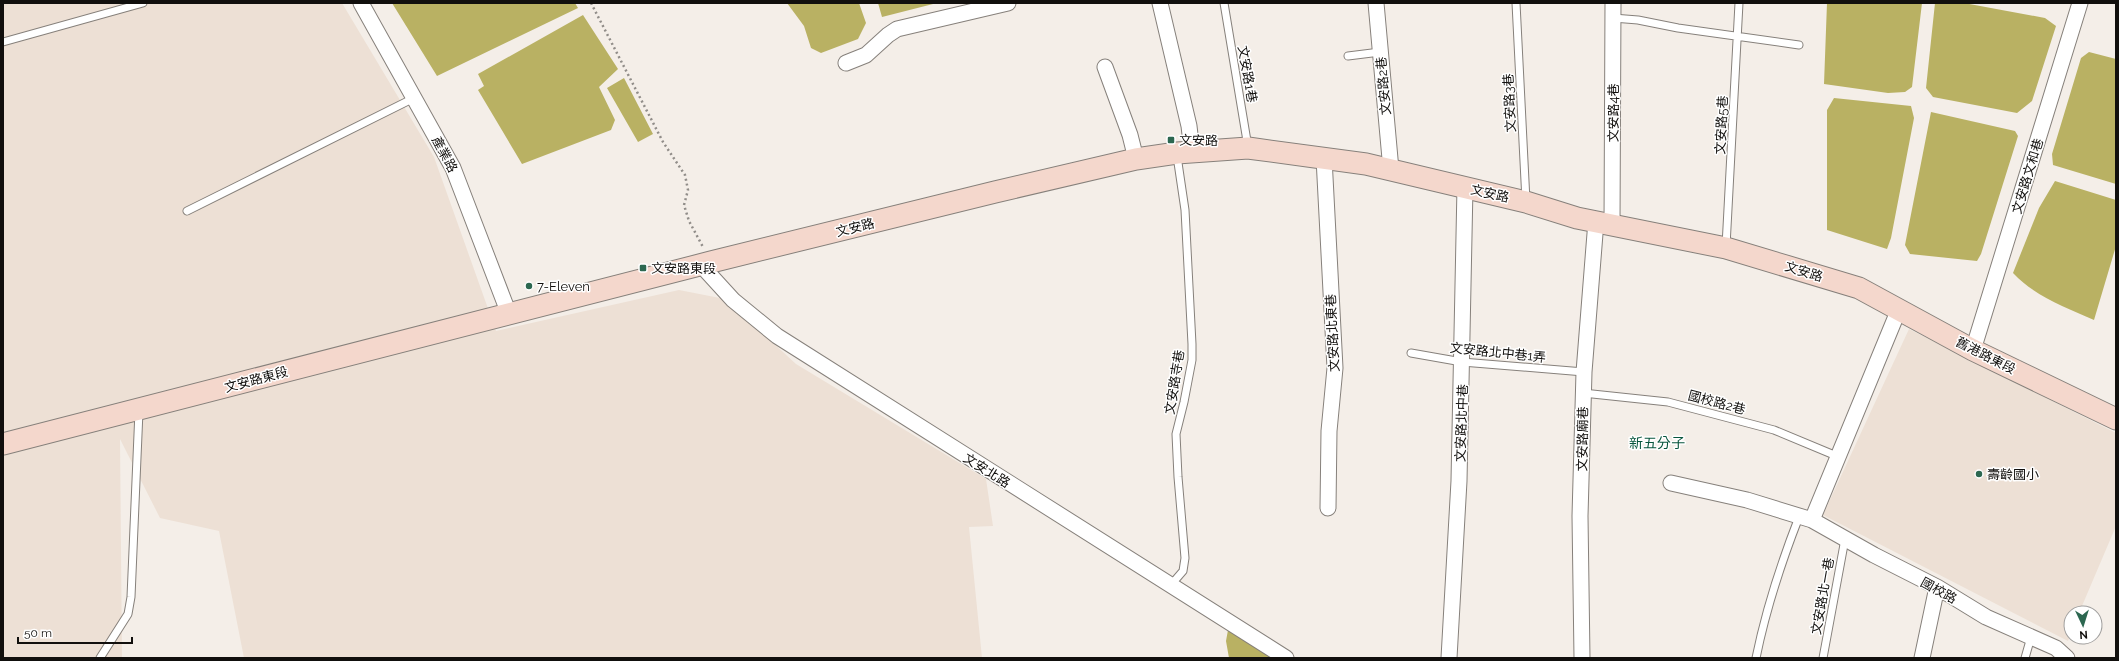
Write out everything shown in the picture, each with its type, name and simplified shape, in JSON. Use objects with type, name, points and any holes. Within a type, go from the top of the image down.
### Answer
[{"type":"street","name":"產業路","points":[[361,3],[453,168],[509,314]]},
{"type":"street","points":[[846,63],[866,55],[897,29],[1008,3]]},
{"type":"street","points":[[1160,3],[1189,126],[1185,153]]},
{"type":"street","name":"文安路2巷","points":[[1376,3],[1391,170]]},
{"type":"street","name":"文安路4巷","points":[[1604,222],[1613,3]]},
{"type":"street","name":"文安路文和巷","points":[[1973,350],[2080,3]]},
{"type":"street","points":[[1105,67],[1130,135],[1136,159]]},
{"type":"street","name":"文安路","points":[[509,314],[706,264],[1136,159],[1248,148],[1366,164],[1526,202],[1577,218],[1604,222],[1726,248],[1859,288]]},
{"type":"street","name":"文安路北東巷","points":[[1324,158],[1335,368],[1329,431],[1328,508]]},
{"type":"street","name":"文安路北中巷","points":[[1449,658],[1459,481],[1465,187]]},
{"type":"street","name":"文安路廟巷","points":[[1582,658],[1580,516],[1584,372],[1604,222]]},
{"type":"street","name":"文安北路","points":[[706,264],[733,300],[777,336],[1286,658]]},
{"type":"street","name":"舊港路東段","points":[[1859,288],[1973,350],[2116,419]]},
{"type":"street","points":[[1805,518],[1839,457],[1899,309]]},
{"type":"street","name":"文安路東段","points":[[3,444],[509,314]]},
{"type":"street","name":"國校路","points":[[1671,483],[1747,500],[1805,518],[1937,588],[1986,617],[2056,648],[2066,658]]},
{"type":"street","points":[[1922,658],[1937,588]]},
{"type":"lane","points":[[3,42],[144,3]]},
{"type":"lane","name":"文安路1巷","points":[[1224,3],[1248,148]]},
{"type":"lane","name":"文安路3巷","points":[[1516,3],[1526,202]]},
{"type":"lane","name":"文安路5巷","points":[[1726,248],[1739,3]]},
{"type":"lane","points":[[1613,18],[1638,20],[1678,28],[1799,45]]},
{"type":"lane","points":[[1348,56],[1380,52]]},
{"type":"lane","points":[[187,211],[414,98]]},
{"type":"lane","name":"文安路寺巷","points":[[1170,586],[1183,571],[1185,558],[1176,434],[1192,360],[1185,210],[1185,153]]},
{"type":"lane","name":"文安路北中巷1弄","points":[[1410,353],[1462,362],[1584,372]]},
{"type":"lane","name":"國校路2巷","points":[[1583,393],[1668,402],[1774,430],[1839,457]]},
{"type":"lane","points":[[100,658],[128,614],[131,597],[139,410]]},
{"type":"lane","points":[[1756,658],[1780,565],[1805,518]]},
{"type":"lane","name":"文安路北一巷","points":[[1823,658],[1845,538]]},
{"type":"lane","points":[[2026,658],[2031,637]]},
{"type":"path","points":[[591,3],[663,142],[685,174],[688,190],[684,205],[706,264]]},
{"type":"shaded area","points":[[3,3],[342,3],[434,157],[496,331],[679,290],[725,299],[796,364],[986,479],[993,526],[969,527],[982,658],[244,658],[219,531],[160,518],[120,439],[122,658],[3,658]]},
{"type":"shaded area","points":[[392,3],[575,3],[578,8],[437,76]]},
{"type":"shaded area","points":[[787,3],[859,3],[866,23],[858,39],[821,53],[811,48],[804,26]]},
{"type":"shaded area","points":[[878,3],[937,3],[882,17]]},
{"type":"shaded area","points":[[1827,3],[1922,3],[1912,87],[1905,92],[1888,93],[1824,84]]},
{"type":"shaded area","points":[[1935,3],[1964,3],[2045,18],[2056,26],[2032,101],[2017,113],[1933,97],[1926,88]]},
{"type":"shaded area","points":[[583,15],[618,69],[599,87],[615,120],[611,130],[522,164],[478,90],[484,86],[478,74]]},
{"type":"shaded area","points":[[2089,52],[2116,59],[2116,184],[2053,165],[2052,154],[2081,58]]},
{"type":"shaded area","points":[[624,78],[653,134],[638,142],[607,88]]},
{"type":"shaded area","points":[[1834,98],[1911,106],[1914,118],[1891,238],[1887,249],[1827,230],[1827,110]]},
{"type":"shaded area","points":[[1931,112],[2015,131],[2018,136],[1981,254],[1977,261],[1910,254],[1905,245]]},
{"type":"shaded area","points":[[2055,181],[2116,200],[2116,246],[2094,320],[2041,295],[2031,289],[2013,273],[2039,208]]},
{"type":"shaded area","name":"壽齡國小","points":[[1909,329],[2116,433],[2116,526],[2082,605],[2063,605],[2063,638],[1823,515]]},
{"type":"shaded area","points":[[1228,630],[1273,658],[1229,658],[1226,641]]},
{"type":"place","name":"文安路","points":[[1171,140]]},
{"type":"place","name":"文安路東段","points":[[643,268]]},
{"type":"place","name":"7-Eleven","points":[[529,286]]},
{"type":"place","name":"壽齡國小","points":[[1979,474]]},
{"type":"district","name":"新五分子","points":[[1657,443]]}]
